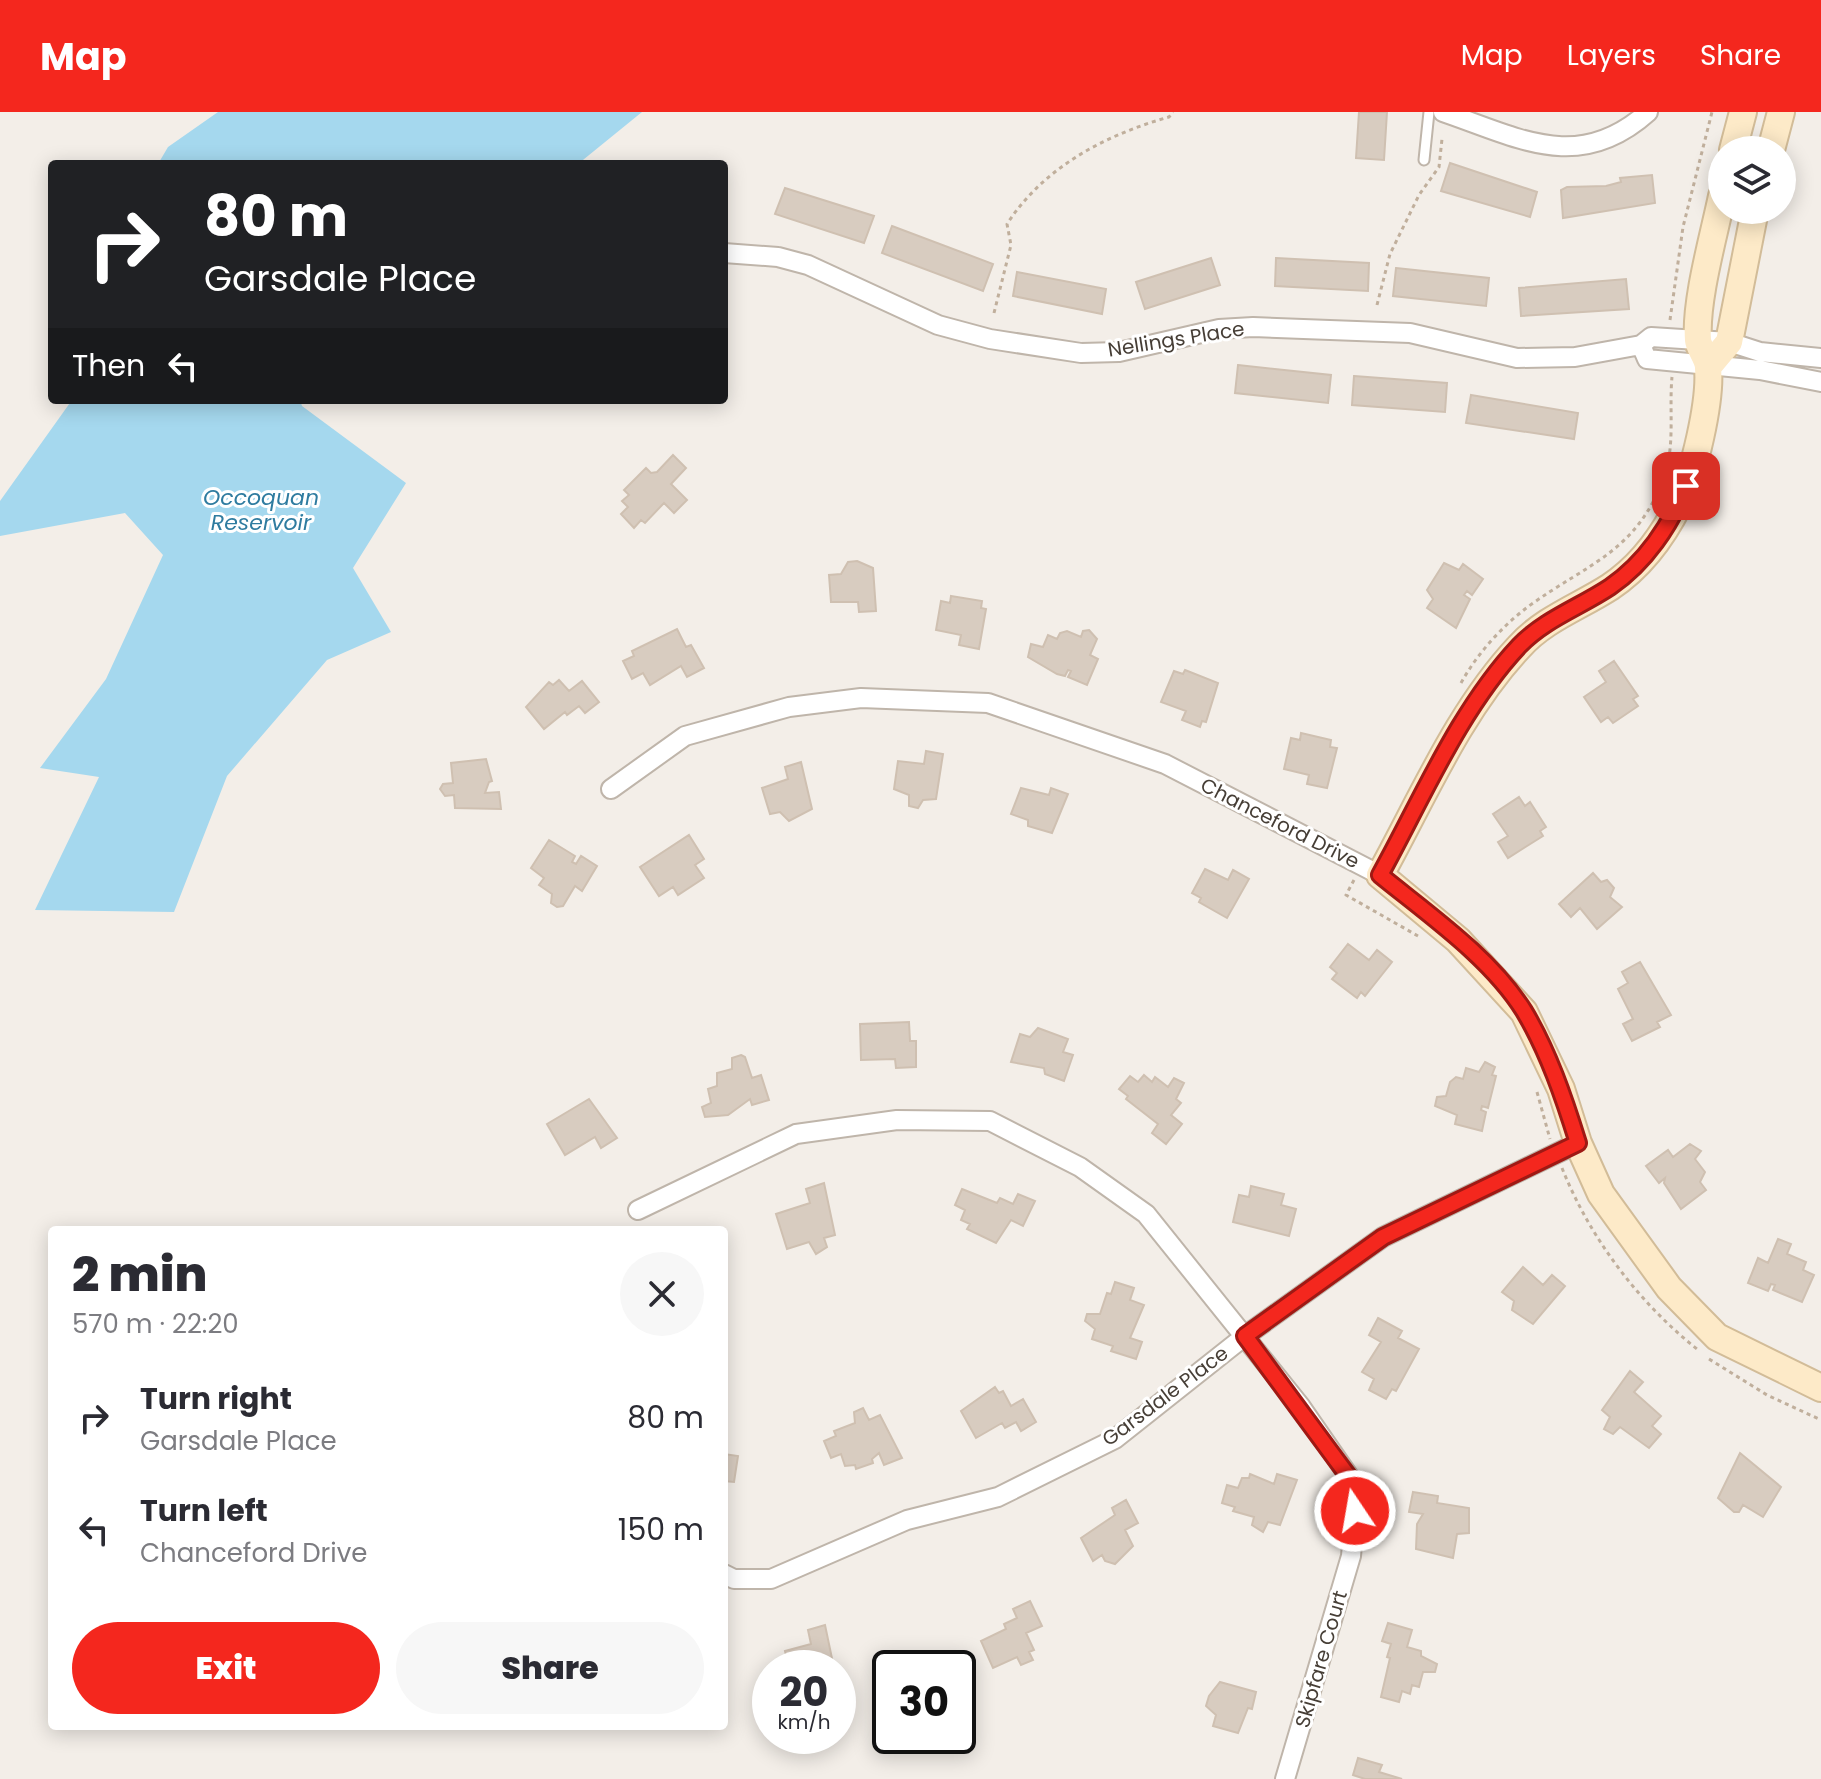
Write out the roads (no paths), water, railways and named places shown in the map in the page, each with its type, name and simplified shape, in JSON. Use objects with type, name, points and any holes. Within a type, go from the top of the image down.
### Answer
[{"type":"street","points":[[1443,112],[1540,145],[1560,148],[1600,143],[1648,112]]},
{"type":"street","points":[[1737,136],[1743,112]]},
{"type":"street","points":[[1775,136],[1781,112]]},
{"type":"street","points":[[1709,366],[1686,340],[1715,224]]},
{"type":"street","points":[[1371,870],[1470,713],[1521,644],[1552,619],[1610,587],[1651,550],[1679,504],[1693,468],[1709,366],[1729,342],[1752,224]]},
{"type":"street","name":"Nellings Place","points":[[728,253],[778,257],[808,265],[938,325],[1004,341],[1081,353],[1119,352],[1219,329],[1253,327],[1410,333],[1488,353],[1531,359],[1575,357],[1641,345],[1651,337],[1729,342],[1760,352],[1821,358]]},
{"type":"street","points":[[1641,345],[1647,359],[1760,370],[1821,382]]},
{"type":"street","name":"Chanceford Drive","points":[[611,789],[685,736],[789,707],[861,698],[988,703],[1165,764],[1371,870],[1458,940],[1524,1012],[1561,1089],[1567,1148],[1669,1288],[1717,1337],[1821,1388]]},
{"type":"street","name":"Skipfare Court","points":[[638,1210],[796,1134],[897,1120],[990,1121],[1080,1167],[1146,1214],[1245,1336],[1357,1488],[1351,1556],[1285,1779]]},
{"type":"street","name":"Garsdale Place","points":[[728,1576],[734,1579],[771,1579],[907,1520],[998,1497],[1115,1439],[1245,1336],[1383,1237],[1567,1148]]},
{"type":"lane","points":[[1424,160],[1429,112]]},
{"type":"water","points":[[218,112],[642,112],[583,160],[160,160],[168,147]]},
{"type":"water","name":"Occoquan Reservoir","points":[[69,404],[301,404],[406,483],[353,568],[391,632],[327,660],[227,776],[174,912],[35,910],[99,777],[40,768],[106,679],[163,555],[125,513],[0,536],[0,501]]}]
